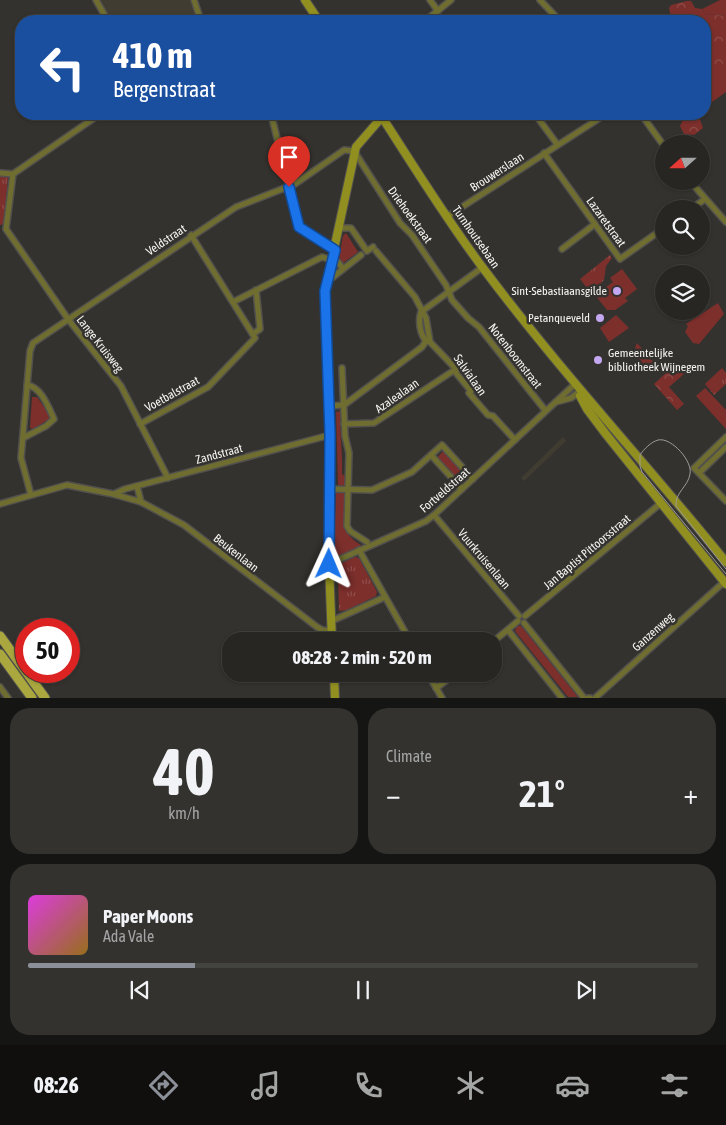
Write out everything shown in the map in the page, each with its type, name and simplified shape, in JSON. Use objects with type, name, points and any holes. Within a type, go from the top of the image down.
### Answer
[{"type":"main road","points":[[305,0],[315,15]]},
{"type":"main road","points":[[331,631],[329,564],[330,435],[325,291],[354,151],[357,143],[377,120]]},
{"type":"main road","name":"Turnhoutsebaan","points":[[384,120],[483,267],[578,388],[648,467],[726,562]]},
{"type":"main road","name":"Turnhoutsebaan","points":[[578,388],[587,409],[605,433],[725,582]]},
{"type":"main road","points":[[605,433],[612,428]]},
{"type":"main road","points":[[0,636],[45,698]]},
{"type":"main road","points":[[0,654],[32,698]]},
{"type":"main road","points":[[334,682],[335,698]]},
{"type":"street","points":[[96,0],[105,15]]},
{"type":"street","points":[[194,0],[199,15]]},
{"type":"street","points":[[430,0],[438,11]]},
{"type":"street","points":[[433,15],[451,0]]},
{"type":"street","points":[[540,0],[554,15]]},
{"type":"street","points":[[0,173],[13,174],[91,120]]},
{"type":"street","points":[[272,120],[299,227],[335,250]]},
{"type":"street","points":[[539,120],[557,144]]},
{"type":"street","name":"Brouwerslaan","points":[[448,216],[596,120]]},
{"type":"street","points":[[645,120],[656,135]]},
{"type":"street","name":"Veldstraat","points":[[31,495],[22,464],[30,350],[33,344],[236,207],[289,187],[344,150],[354,151]]},
{"type":"street","name":"Driehoekstraat","points":[[354,151],[400,223],[416,240],[449,292]]},
{"type":"street","name":"Lazaretstraat","points":[[544,153],[620,259],[655,234]]},
{"type":"street","name":"Lange Kruisweg","points":[[13,174],[3,228],[68,319],[121,386],[168,478]]},
{"type":"street","points":[[698,190],[726,222]]},
{"type":"street","points":[[562,249],[595,224]]},
{"type":"street","points":[[339,228],[351,228],[367,251],[374,249],[414,297],[421,312]]},
{"type":"street","points":[[192,235],[254,336]]},
{"type":"street","points":[[333,277],[361,255]]},
{"type":"street","points":[[233,302],[322,257],[338,262],[343,269]]},
{"type":"street","points":[[329,406],[344,405],[428,342],[422,337],[419,318],[421,312],[483,267]]},
{"type":"street","name":"Voetbalstraat","points":[[140,424],[208,387],[254,336],[260,329],[256,290]]},
{"type":"street","name":"Notenboomstraat","points":[[449,292],[452,300],[468,318],[479,326],[545,410]]},
{"type":"street","name":"Salvialaan","points":[[428,342],[456,369],[456,373],[471,391],[469,393],[488,415],[493,416],[515,440]]},
{"type":"street","points":[[342,368],[344,424],[349,452],[347,526],[350,531],[368,542]]},
{"type":"street","name":"Azalealaan","points":[[344,424],[374,423],[456,369]]},
{"type":"street","points":[[23,438],[46,426],[54,419],[38,390],[34,386],[27,385]]},
{"type":"street","name":"Fortveldstraat","points":[[329,564],[426,521],[545,410],[556,402],[571,398],[578,388]]},
{"type":"street","name":"Zandstraat","points":[[114,494],[137,486],[330,435]]},
{"type":"street","points":[[726,437],[694,468],[726,501]]},
{"type":"street","points":[[329,489],[372,490],[412,472],[442,445],[473,479]]},
{"type":"street","points":[[699,473],[726,447]]},
{"type":"street","points":[[431,455],[462,489]]},
{"type":"street","points":[[0,504],[67,485],[114,494],[141,502]]},
{"type":"street","points":[[137,486],[141,502]]},
{"type":"street","name":"Beukenlaan","points":[[141,502],[184,525],[316,627],[331,631]]},
{"type":"street","name":"Jan Baptist Pittoorsstraat","points":[[502,635],[661,503]]},
{"type":"street","name":"Vuurkruisenlaan","points":[[434,515],[522,619],[584,698]]},
{"type":"street","points":[[360,550],[405,632]]},
{"type":"street","name":"Ganzenweg","points":[[595,698],[725,582]]},
{"type":"street","points":[[330,620],[385,596]]},
{"type":"street","points":[[508,630],[562,698]]},
{"type":"street","points":[[433,682],[442,698]]},
{"type":"street","points":[[436,688],[444,682]]},
{"type":"street","points":[[0,687],[8,698]]},
{"type":"shaded area","points":[[96,0],[190,0],[195,15],[105,15]]},
{"type":"shaded area","points":[[563,437],[566,441],[524,481],[521,478]]},
{"type":"green space","points":[[720,0],[726,0],[726,16],[705,14],[702,9]]},
{"type":"green space","points":[[691,1],[695,8],[702,9],[705,14],[726,16],[726,76],[711,74],[711,15],[671,15],[669,8],[671,5]]},
{"type":"green space","points":[[711,68],[726,73],[726,92],[711,103]]},
{"type":"green space","points":[[683,120],[700,120],[703,128],[694,135],[684,134],[680,126]]},
{"type":"green space","points":[[0,177],[8,177],[4,224],[0,225]]},
{"type":"green space","points":[[346,233],[358,252],[343,263],[339,258],[343,236]]},
{"type":"green space","points":[[610,255],[612,258],[606,266],[604,280],[591,293],[580,279]]},
{"type":"green space","name":"Sint-Sebastiaansgilde","points":[[622,269],[637,289],[625,298],[628,301],[615,310],[607,310],[595,295],[613,282],[610,278]]},
{"type":"green space","points":[[718,303],[724,314],[699,344],[693,343],[685,332],[688,326],[686,324],[692,320],[710,320],[710,308]]},
{"type":"green space","points":[[616,315],[629,328],[609,342],[600,328]]},
{"type":"green space","points":[[637,343],[646,353],[646,358],[652,360],[662,371],[660,373],[651,372],[638,359],[635,351]]},
{"type":"green space","points":[[675,368],[684,374],[669,387],[684,404],[677,410],[654,384],[670,369]]},
{"type":"green space","points":[[722,368],[726,373],[726,384],[714,395],[705,384]]},
{"type":"green space","points":[[705,388],[726,410],[726,429],[696,396]]},
{"type":"green space","points":[[32,397],[37,397],[49,414],[49,419],[33,429],[30,428]]},
{"type":"green space","points":[[341,411],[342,474],[345,476],[346,483],[343,486],[338,485],[336,412]]},
{"type":"green space","points":[[444,450],[466,475],[459,483],[437,458]]},
{"type":"green space","points":[[336,493],[345,493],[344,517],[346,530],[355,541],[363,546],[343,555],[337,555],[334,552]]},
{"type":"green space","points":[[355,557],[359,558],[377,592],[376,596],[347,610],[339,611],[338,573],[335,566]]},
{"type":"green space","points":[[517,626],[521,626],[578,697],[568,697],[515,631]]},
{"type":"tram line","points":[[726,569],[676,506],[677,497],[687,483],[690,474],[685,457],[669,442],[664,440],[653,442],[640,455],[642,472],[726,574]]},
{"type":"place","name":"Sint-Sebastiaansgilde","points":[[617,291]]},
{"type":"place","name":"Petanqueveld","points":[[600,318]]},
{"type":"place","name":"Gemeentelijke bibliotheek Wijnegem","points":[[598,360]]},
{"type":"route","points":[[289,187],[299,227],[335,250],[325,291],[330,435],[329,564]]}]
